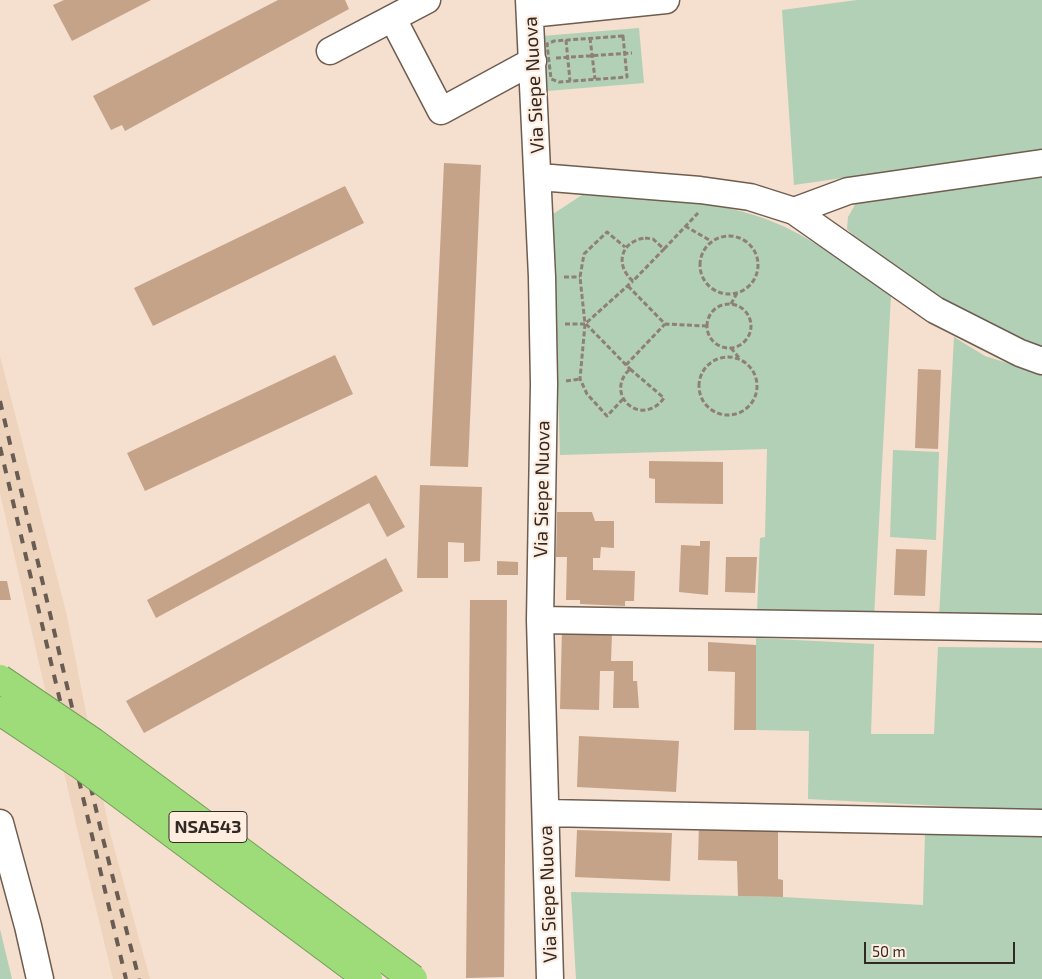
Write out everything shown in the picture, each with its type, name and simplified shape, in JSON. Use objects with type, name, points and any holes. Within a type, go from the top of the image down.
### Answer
[{"type":"highway","name":"NSA543","points":[[0,678],[93,742],[413,979]]},
{"type":"highway","name":"NSA543","points":[[0,711],[81,765],[368,979]]},
{"type":"street","points":[[330,51],[427,0]]},
{"type":"street","points":[[530,7],[666,0]]},
{"type":"street","name":"Via Siepe Nuova","points":[[530,7],[541,60],[539,176],[544,384],[540,620],[550,979]]},
{"type":"street","points":[[393,19],[441,111],[541,60]]},
{"type":"street","points":[[794,211],[848,191],[1042,163]]},
{"type":"street","points":[[539,176],[700,190],[750,197],[794,211],[935,310],[1020,353],[1042,362]]},
{"type":"street","points":[[540,620],[1042,628]]},
{"type":"street","points":[[546,814],[1042,823]]},
{"type":"street","points":[[0,823],[28,926],[40,979]]},
{"type":"path","points":[[623,36],[627,77],[558,82],[551,79],[541,60],[547,44],[566,40],[623,36]]},
{"type":"path","points":[[590,38],[595,79]]},
{"type":"path","points":[[566,40],[570,81]]},
{"type":"path","points":[[541,60],[632,53]]},
{"type":"path","points":[[586,324],[628,286],[704,207],[700,190]]},
{"type":"path","points":[[686,226],[711,242]]},
{"type":"path","points":[[623,399],[607,416],[586,394],[580,380],[586,324],[580,277],[584,254],[607,232],[625,247]]},
{"type":"path","points":[[731,304],[737,293],[753,282],[758,273],[757,254],[752,246],[737,236],[719,237],[704,249],[700,258],[703,278],[717,292],[737,293]]},
{"type":"path","points":[[633,281],[627,276],[621,262],[625,247],[638,239],[645,238],[653,239],[664,248]]},
{"type":"path","points":[[628,286],[665,324],[707,326]]},
{"type":"path","points":[[731,304],[744,310],[751,322],[749,336],[738,346],[731,348],[717,345],[712,340],[707,326],[708,319],[717,307],[731,304]]},
{"type":"path","points":[[586,324],[630,369],[664,398],[660,404],[646,411],[631,407],[623,399],[620,388],[621,380],[630,369]]},
{"type":"path","points":[[626,365],[665,324]]},
{"type":"path","points":[[731,348],[740,360],[753,371],[757,389],[755,398],[741,412],[722,414],[713,410],[701,395],[699,385],[701,376],[714,361],[731,357],[740,360]]},
{"type":"shaded area","points":[[0,356],[67,616],[109,829],[150,979],[113,979],[0,493]]},
{"type":"green space","points":[[857,0],[1042,0],[1042,149],[794,185],[782,10]]},
{"type":"green space","points":[[639,28],[644,83],[547,91],[542,36]]},
{"type":"green space","points":[[1042,176],[1042,349],[959,308],[911,281],[867,248],[847,229],[848,217],[856,203]]},
{"type":"green space","points":[[582,195],[681,201],[706,204],[755,215],[807,239],[891,295],[874,617],[757,613],[760,538],[765,537],[767,449],[560,455],[553,214]]},
{"type":"green space","points":[[954,337],[985,356],[1042,374],[1042,619],[939,617]]},
{"type":"green space","points":[[893,450],[939,452],[936,540],[890,537]]},
{"type":"green space","points":[[756,638],[874,644],[871,734],[934,734],[938,647],[1042,648],[1042,811],[808,799],[809,731],[756,730]]},
{"type":"green space","points":[[925,834],[1042,837],[1042,979],[576,979],[571,892],[783,897],[923,905]]},
{"type":"green space","points":[[0,929],[12,979],[0,979]]},
{"type":"building","points":[[64,0],[151,0],[72,41],[53,5]]},
{"type":"building","points":[[278,0],[345,0],[349,9],[125,131],[122,125],[111,130],[93,96]]},
{"type":"building","points":[[444,163],[481,165],[468,467],[430,466]]},
{"type":"building","points":[[345,186],[364,223],[153,326],[134,288]]},
{"type":"building","points":[[335,355],[353,394],[145,491],[127,453]]},
{"type":"building","points":[[918,369],[941,370],[938,449],[915,448]]},
{"type":"building","points":[[649,461],[723,462],[723,504],[655,503],[655,479],[649,478]]},
{"type":"building","points":[[376,475],[405,527],[387,537],[369,503],[156,618],[147,600]]},
{"type":"building","points":[[420,485],[482,487],[480,561],[464,562],[464,543],[448,542],[448,578],[417,578]]},
{"type":"building","points":[[557,512],[592,512],[595,521],[614,521],[614,548],[601,547],[600,558],[593,558],[593,570],[635,571],[634,601],[625,601],[625,606],[580,604],[580,600],[566,600],[567,557],[556,557]]},
{"type":"building","points":[[700,541],[710,541],[708,595],[679,592],[681,545],[700,546]]},
{"type":"building","points":[[896,549],[927,550],[925,596],[894,595]]},
{"type":"building","points":[[726,557],[757,557],[755,593],[725,592]]},
{"type":"building","points":[[386,558],[403,591],[144,733],[126,701]]},
{"type":"building","points":[[497,561],[518,562],[518,575],[497,575]]},
{"type":"building","points":[[0,581],[7,581],[11,600],[0,600]]},
{"type":"building","points":[[470,600],[507,600],[504,977],[466,978]]},
{"type":"building","points":[[562,629],[612,633],[611,661],[633,661],[633,681],[637,681],[639,708],[613,708],[614,671],[600,671],[599,710],[560,709]]},
{"type":"building","points":[[708,642],[756,645],[756,730],[734,730],[735,672],[708,671]]},
{"type":"building","points":[[579,736],[679,741],[676,792],[577,787]]},
{"type":"building","points":[[699,824],[778,827],[778,879],[783,880],[783,897],[738,896],[737,861],[698,860]]},
{"type":"building","points":[[577,830],[672,833],[670,881],[575,877]]},
{"type":"railway","points":[[0,401],[103,839],[139,979]]},
{"type":"railway","points":[[0,447],[126,979]]}]
